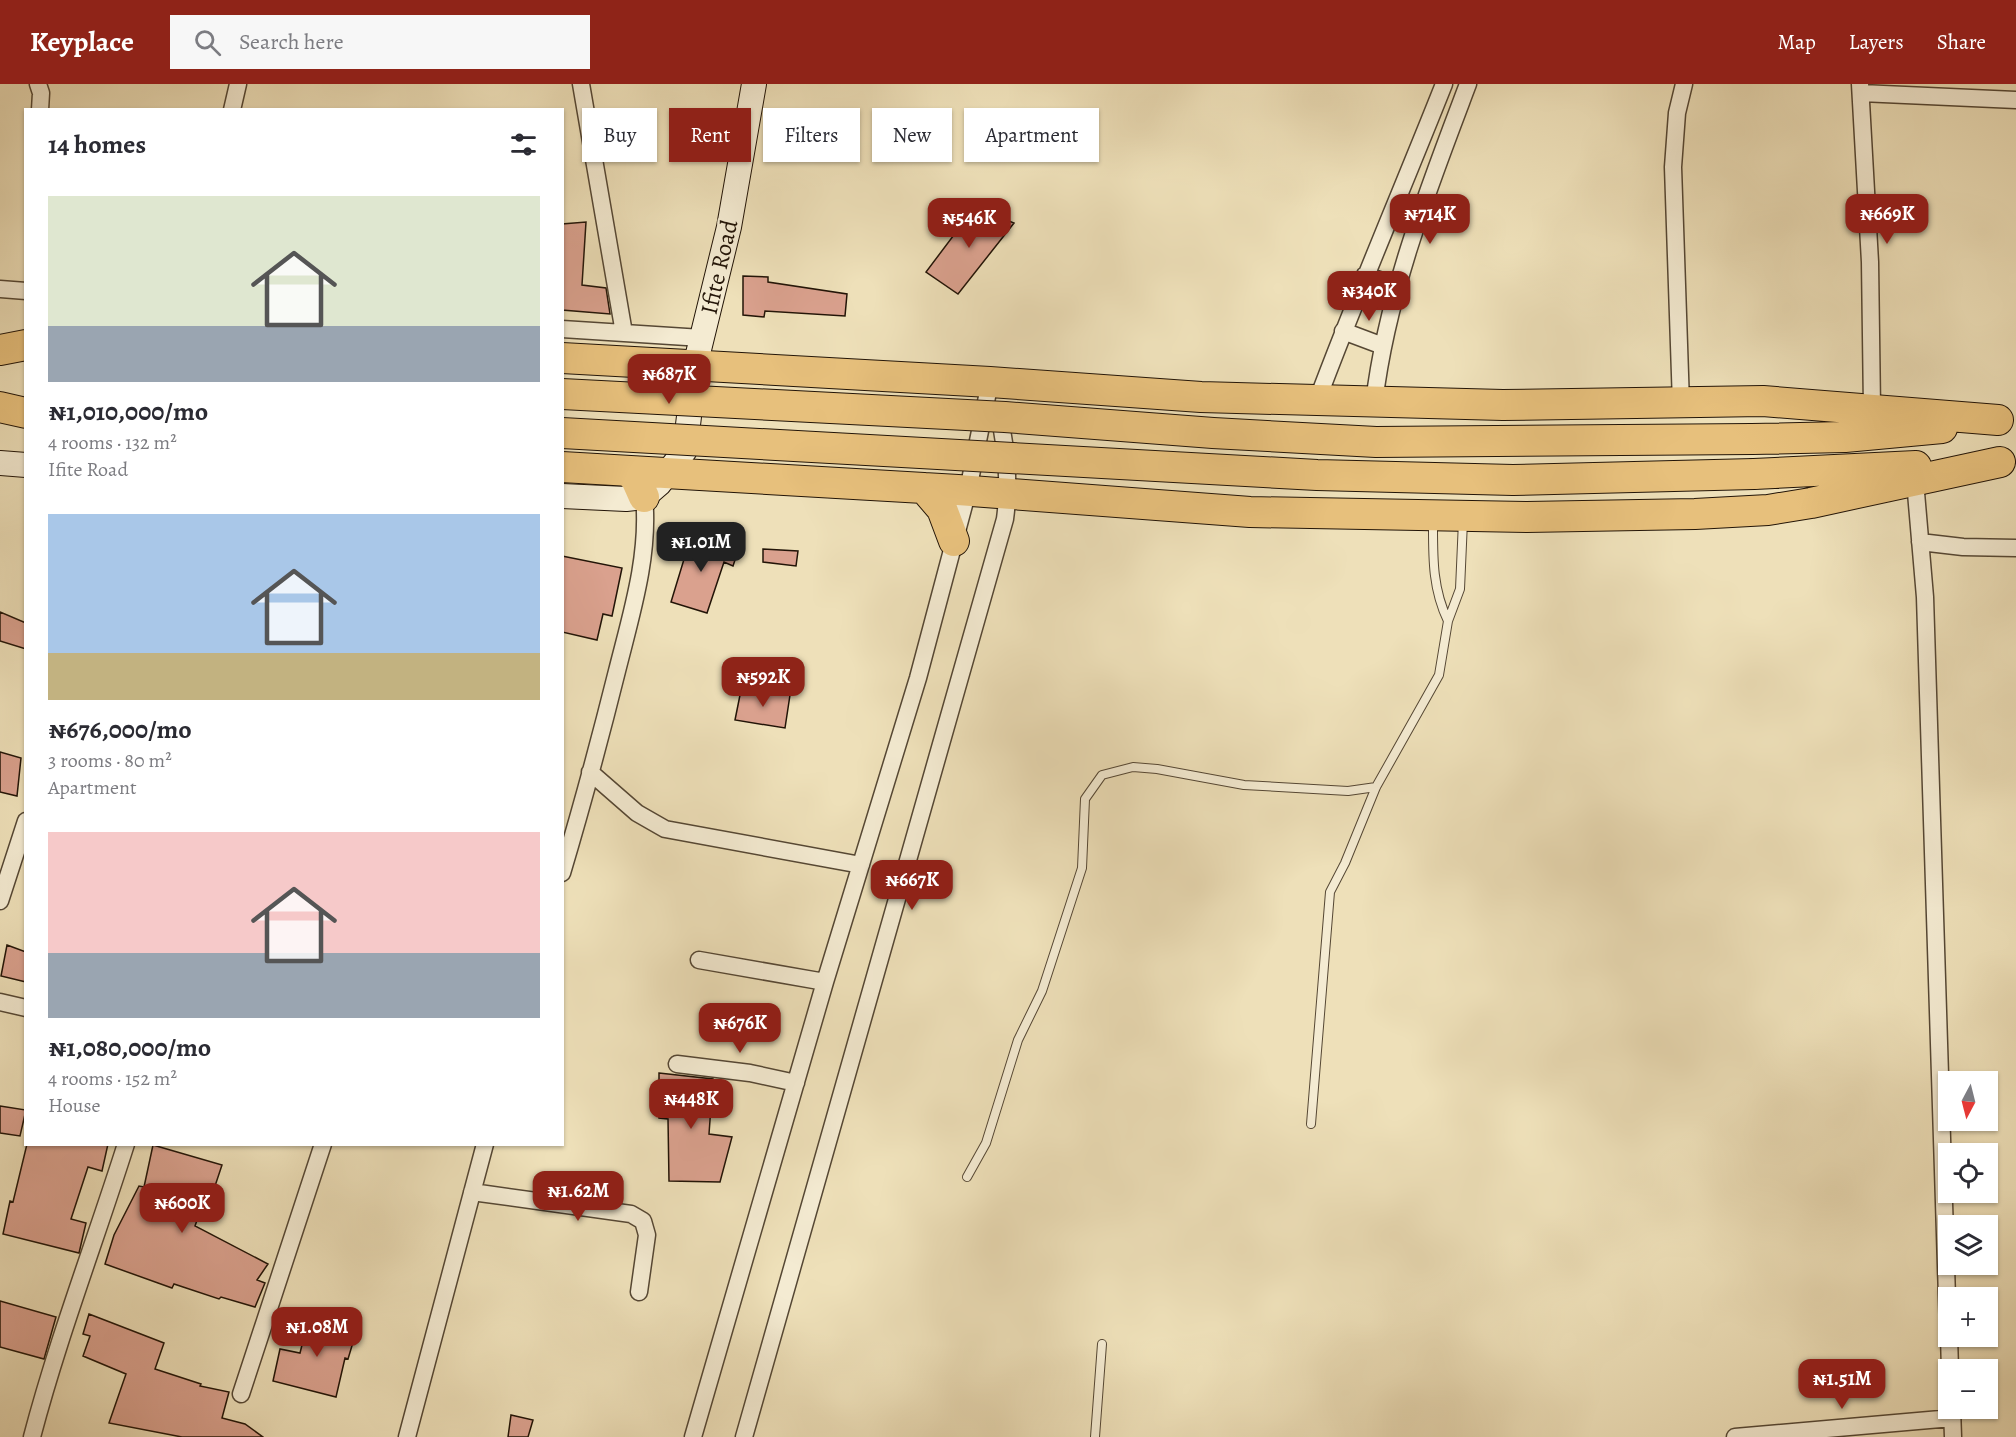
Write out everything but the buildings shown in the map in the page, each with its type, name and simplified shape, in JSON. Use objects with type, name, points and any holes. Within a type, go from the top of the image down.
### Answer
[{"type":"highway","points":[[0,350],[24,345]]},
{"type":"highway","points":[[564,358],[698,352],[990,382],[1201,397],[1374,403],[1681,404],[1763,401],[2007,419]]},
{"type":"highway","points":[[0,358],[24,360]]},
{"type":"highway","points":[[564,394],[1005,417],[1213,433],[1376,442],[1845,437],[2007,419]]},
{"type":"highway","points":[[0,407],[24,406]]},
{"type":"highway","points":[[0,407],[24,413]]},
{"type":"highway","points":[[564,433],[1317,475],[1514,480],[1754,474],[2008,462]]},
{"type":"highway","points":[[685,450],[689,460],[704,476]]},
{"type":"highway","points":[[564,467],[969,490],[1251,512],[1463,517],[1684,514],[1768,510],[2008,462]]},
{"type":"highway","points":[[627,471],[636,479],[644,497]]},
{"type":"highway","points":[[924,488],[942,509],[954,541]]},
{"type":"street","points":[[38,84],[41,93],[40,108]]},
{"type":"street","points":[[232,108],[238,84]]},
{"type":"street","points":[[581,84],[624,333]]},
{"type":"street","name":"Ifite Road","points":[[685,450],[698,352],[729,227],[754,84]]},
{"type":"street","points":[[1317,401],[1365,275],[1444,84]]},
{"type":"street","points":[[1374,403],[1383,346],[1399,287],[1428,190],[1468,84]]},
{"type":"street","points":[[1681,404],[1673,167],[1677,113],[1684,84]]},
{"type":"street","points":[[1872,408],[1870,262],[1860,88],[2016,100]]},
{"type":"street","points":[[1365,275],[1399,287]]},
{"type":"street","points":[[0,289],[24,291]]},
{"type":"street","points":[[564,329],[624,333],[698,352]]},
{"type":"street","points":[[1343,331],[1383,346]]},
{"type":"street","points":[[693,1437],[825,982],[918,678],[969,490],[990,382]]},
{"type":"street","points":[[744,1437],[1005,519],[1009,494],[1006,442],[990,382]]},
{"type":"street","points":[[564,496],[626,500],[644,497],[685,450]]},
{"type":"street","points":[[0,464],[24,465]]},
{"type":"street","points":[[1915,481],[1925,597],[1947,1287]]},
{"type":"street","points":[[564,866],[627,632],[644,549],[646,519],[644,497]]},
{"type":"street","points":[[1920,542],[1963,547],[2016,548]]},
{"type":"street","points":[[590,772],[637,813],[665,828],[861,865]]},
{"type":"street","points":[[0,901],[24,826]]},
{"type":"street","points":[[699,960],[825,982]]},
{"type":"street","points":[[0,1002],[24,1008]]},
{"type":"street","points":[[677,1064],[750,1073],[796,1083]]},
{"type":"street","points":[[32,1437],[49,1373],[90,1257],[125,1146]]},
{"type":"street","points":[[241,1394],[322,1146]]},
{"type":"street","points":[[406,1437],[484,1146]]},
{"type":"street","points":[[472,1192],[631,1214],[643,1221],[647,1235],[639,1292]]},
{"type":"street","points":[[1735,1437],[1938,1415]]},
{"type":"street","points":[[1952,1419],[1953,1437]]},
{"type":"lane","points":[[1433,516],[1434,579],[1438,601],[1448,621]]},
{"type":"lane","points":[[1311,1124],[1330,892],[1345,863],[1376,787],[1439,675],[1448,621],[1460,589],[1463,517]]},
{"type":"lane","points":[[967,1177],[986,1143],[1018,1040],[1042,991],[1082,868],[1085,799],[1102,775],[1133,767],[1157,769],[1244,785],[1348,791],[1376,787]]},
{"type":"lane","points":[[1095,1437],[1102,1344]]}]
